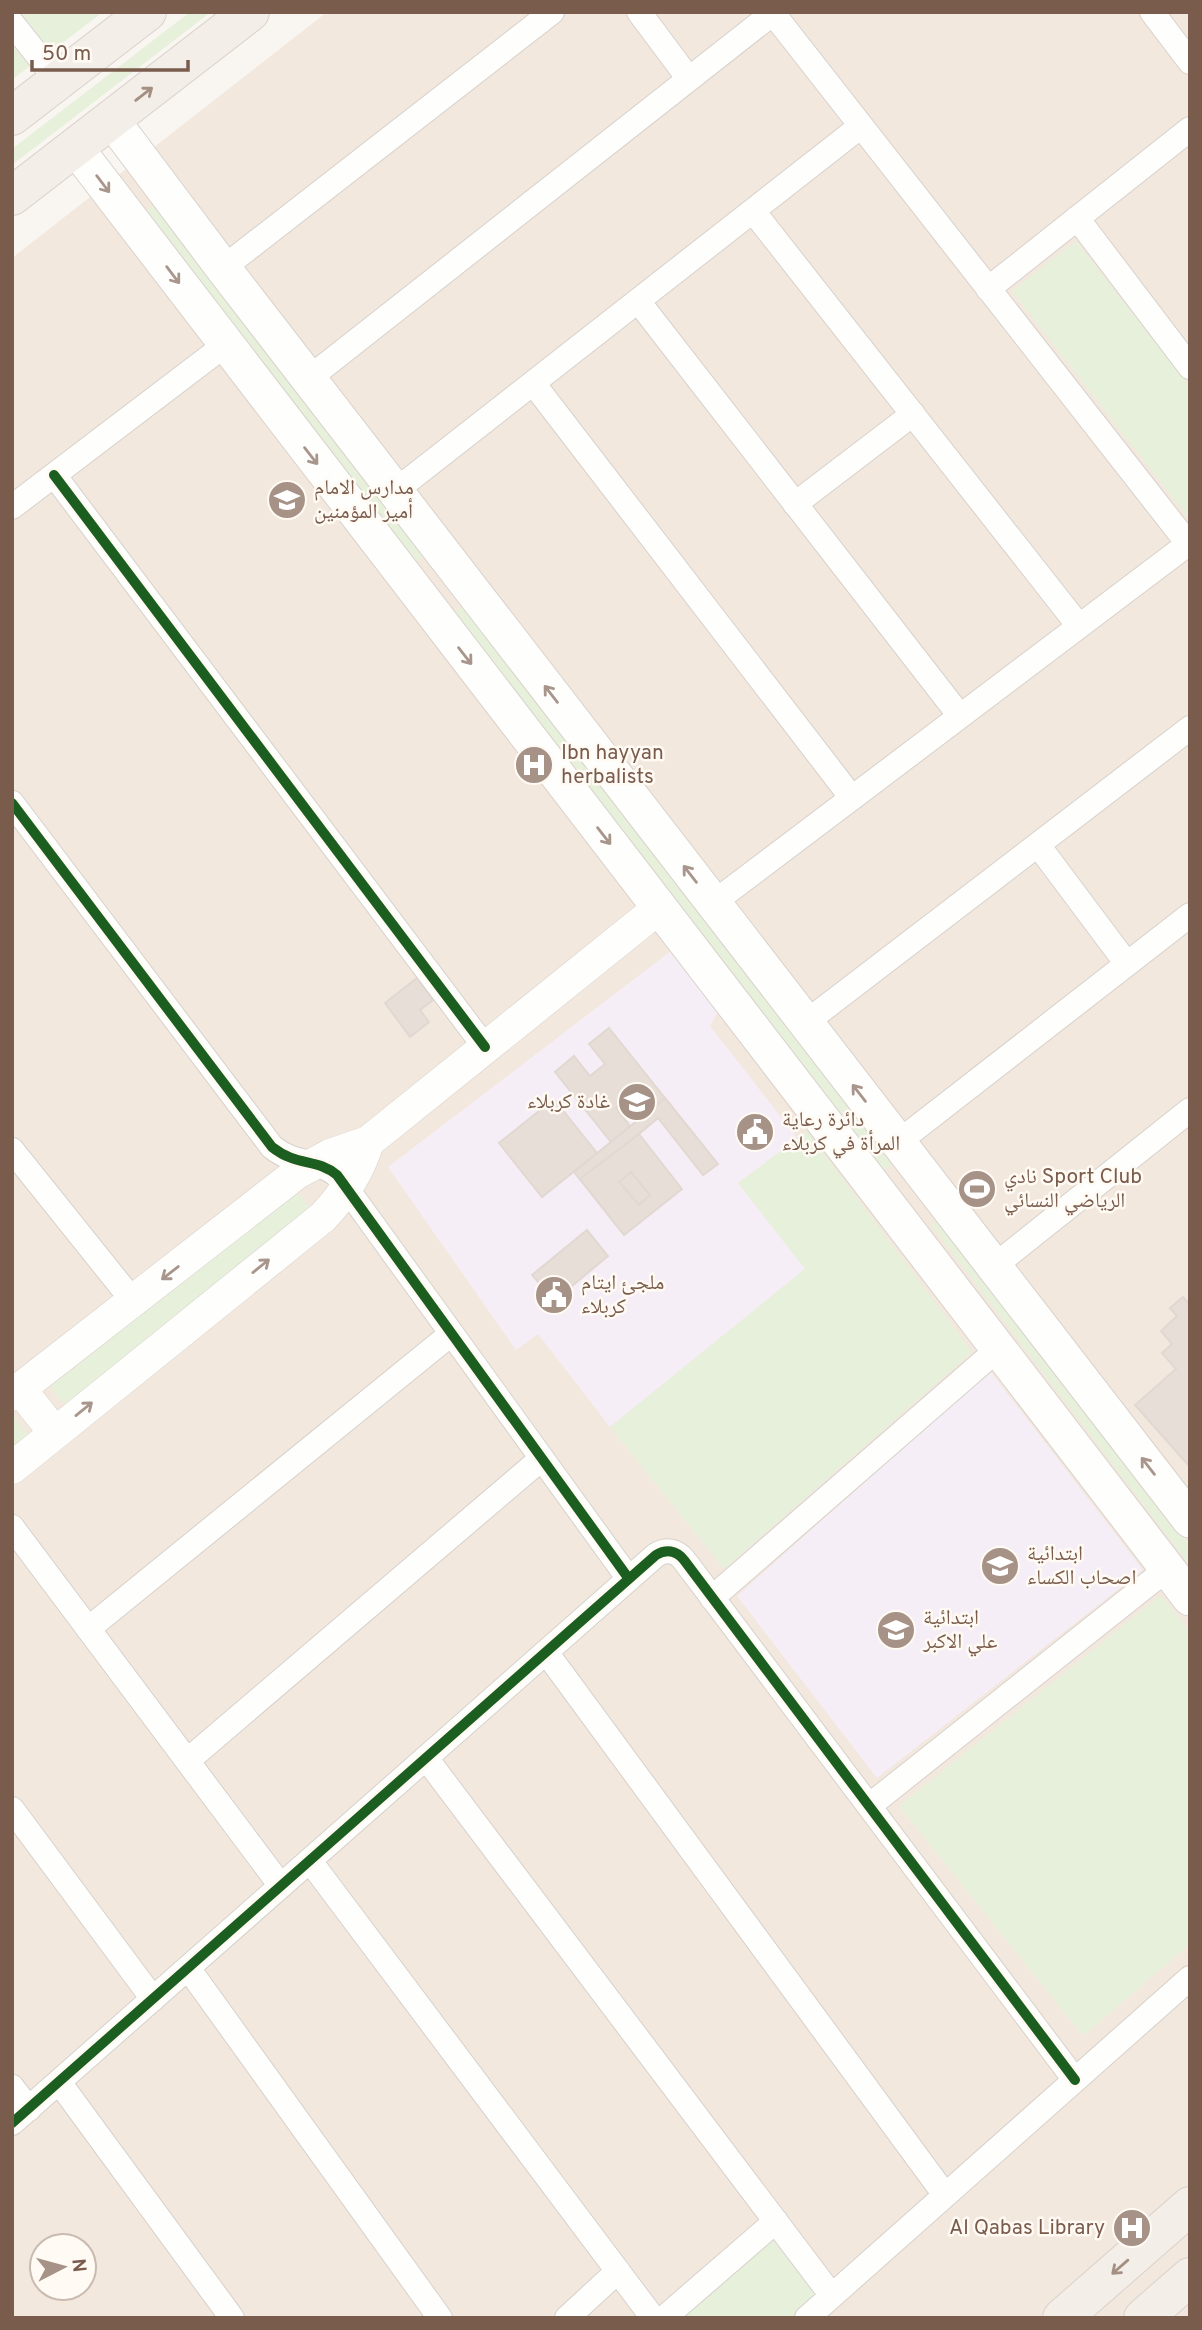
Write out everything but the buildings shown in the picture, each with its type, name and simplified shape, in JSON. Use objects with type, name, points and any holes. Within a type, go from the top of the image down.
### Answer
[{"type":"main road","points":[[12,116],[147,12]]},
{"type":"main road","points":[[12,196],[250,12]]},
{"type":"main road","points":[[111,119],[308,379],[1190,1520]]},
{"type":"main road","points":[[75,147],[1190,1598]]},
{"type":"main road","points":[[131,221],[132,206],[141,195],[155,191],[169,198]]},
{"type":"main road","points":[[403,576],[423,574],[437,559],[440,550]]},
{"type":"main road","points":[[436,619],[444,600],[462,591],[472,591]]},
{"type":"main road","points":[[873,1187],[884,1187],[901,1176],[905,1166],[902,1149]]},
{"type":"main road","points":[[904,1227],[913,1208],[932,1200],[942,1202]]},
{"type":"main road","points":[[1062,2318],[1190,2206]]},
{"type":"main road","points":[[1143,2318],[1190,2277]]},
{"type":"street","points":[[223,268],[552,12]]},
{"type":"street","points":[[639,12],[689,79]]},
{"type":"street","points":[[1152,12],[1190,62]]},
{"type":"street","points":[[308,379],[772,13],[1189,545],[713,903]]},
{"type":"street","points":[[12,23],[58,81]]},
{"type":"street","points":[[395,491],[861,126]]},
{"type":"street","points":[[988,289],[1190,129]]},
{"type":"street","points":[[753,211],[1079,626]]},
{"type":"street","points":[[1077,218],[1190,367]]},
{"type":"street","points":[[638,301],[960,716]]},
{"type":"street","points":[[12,507],[226,345]]},
{"type":"street","points":[[533,383],[852,798]]},
{"type":"street","points":[[795,504],[913,414]]},
{"type":"street","points":[[54,475],[485,1047]]},
{"type":"street","points":[[805,1023],[1190,729]]},
{"type":"street","points":[[12,803],[272,1147],[291,1160],[330,1169],[347,1188],[629,1579]]},
{"type":"street","points":[[1038,845],[1127,964]]},
{"type":"street","points":[[55,1433],[16,1392],[297,1173],[347,1148],[368,1142],[659,908]]},
{"type":"street","points":[[902,1149],[1190,915]]},
{"type":"street","points":[[993,1266],[1190,1110]]},
{"type":"street","points":[[12,1468],[323,1217],[356,1174],[368,1142]]},
{"type":"street","points":[[12,1150],[133,1301]]},
{"type":"street","points":[[88,1629],[451,1334]]},
{"type":"street","points":[[712,1598],[998,1349]]},
{"type":"street","points":[[187,1761],[541,1459]]},
{"type":"street","points":[[12,1527],[281,1886]]},
{"type":"street","points":[[12,2087],[20,2116],[656,1555],[671,1551],[681,1556],[1075,2080]]},
{"type":"street","points":[[869,1806],[1167,1569]]},
{"type":"street","points":[[546,1653],[945,2195]]},
{"type":"street","points":[[426,1758],[832,2296]]},
{"type":"street","points":[[12,1809],[153,1999]]},
{"type":"street","points":[[310,1861],[653,2318]]},
{"type":"street","points":[[188,1968],[440,2318]]},
{"type":"street","points":[[807,2318],[1190,1978]]},
{"type":"street","points":[[59,2082],[232,2318]]},
{"type":"street","points":[[664,2318],[776,2221]]},
{"type":"street","points":[[567,2318],[618,2272]]},
{"type":"shaded area","points":[[327,12],[1190,12],[1190,2318],[12,2318],[12,258]]},
{"type":"shaded area","points":[[671,951],[718,1012],[710,1026],[798,1139],[738,1183],[805,1269],[610,1427],[538,1334],[516,1350],[388,1167]]},
{"type":"shaded area","points":[[990,1371],[1143,1570],[877,1778],[737,1596]]},
{"type":"green space","points":[[16,12],[103,12],[44,57]]},
{"type":"green space","points":[[190,12],[211,12],[12,165],[12,149]]},
{"type":"green space","points":[[12,31],[36,61],[12,80]]},
{"type":"green space","points":[[153,205],[424,556],[414,563],[143,213]]},
{"type":"green space","points":[[1076,241],[1190,387],[1190,520],[1012,291]]},
{"type":"green space","points":[[464,605],[892,1164],[883,1171],[454,613]]},
{"type":"green space","points":[[807,1131],[972,1352],[724,1569],[610,1427],[805,1269],[738,1183]]},
{"type":"green space","points":[[297,1192],[312,1210],[65,1406],[50,1387]]},
{"type":"green space","points":[[941,1218],[1190,1545],[1190,1566],[931,1225]]},
{"type":"green space","points":[[12,1416],[28,1436],[12,1449]]},
{"type":"green space","points":[[1161,1595],[1190,1632],[1190,1944],[1083,2036],[899,1806]]},
{"type":"green space","points":[[773,2236],[816,2293],[789,2318],[677,2318]]},
{"type":"cycle path","points":[[54,475],[485,1047]]},
{"type":"cycle path","points":[[12,803],[272,1147],[290,1157],[322,1166],[337,1175],[629,1579]]},
{"type":"cycle path","points":[[12,2123],[656,1555],[667,1551],[678,1554],[684,1560],[1075,2080]]},
{"type":"place","name":"مدارس الامام أمير المؤمنين","points":[[287,500]]},
{"type":"place","name":"Ibn hayyan herbalists","points":[[534,765]]},
{"type":"place","name":"غادة كربلاء","points":[[637,1102]]},
{"type":"place","name":"دائرة رعاية المرأة في كربلاء","points":[[755,1132]]},
{"type":"place","name":"نادي Sport Club الرياضي النسائي","points":[[977,1189]]},
{"type":"place","name":"ملجئ ايتام كربلاء","points":[[554,1295]]},
{"type":"place","name":"ابتدائية اصحاب الكساء","points":[[1000,1566]]},
{"type":"place","name":"ابتدائية علي الاكبر","points":[[896,1630]]},
{"type":"place","name":"Al Qabas Library","points":[[1132,2228]]}]
